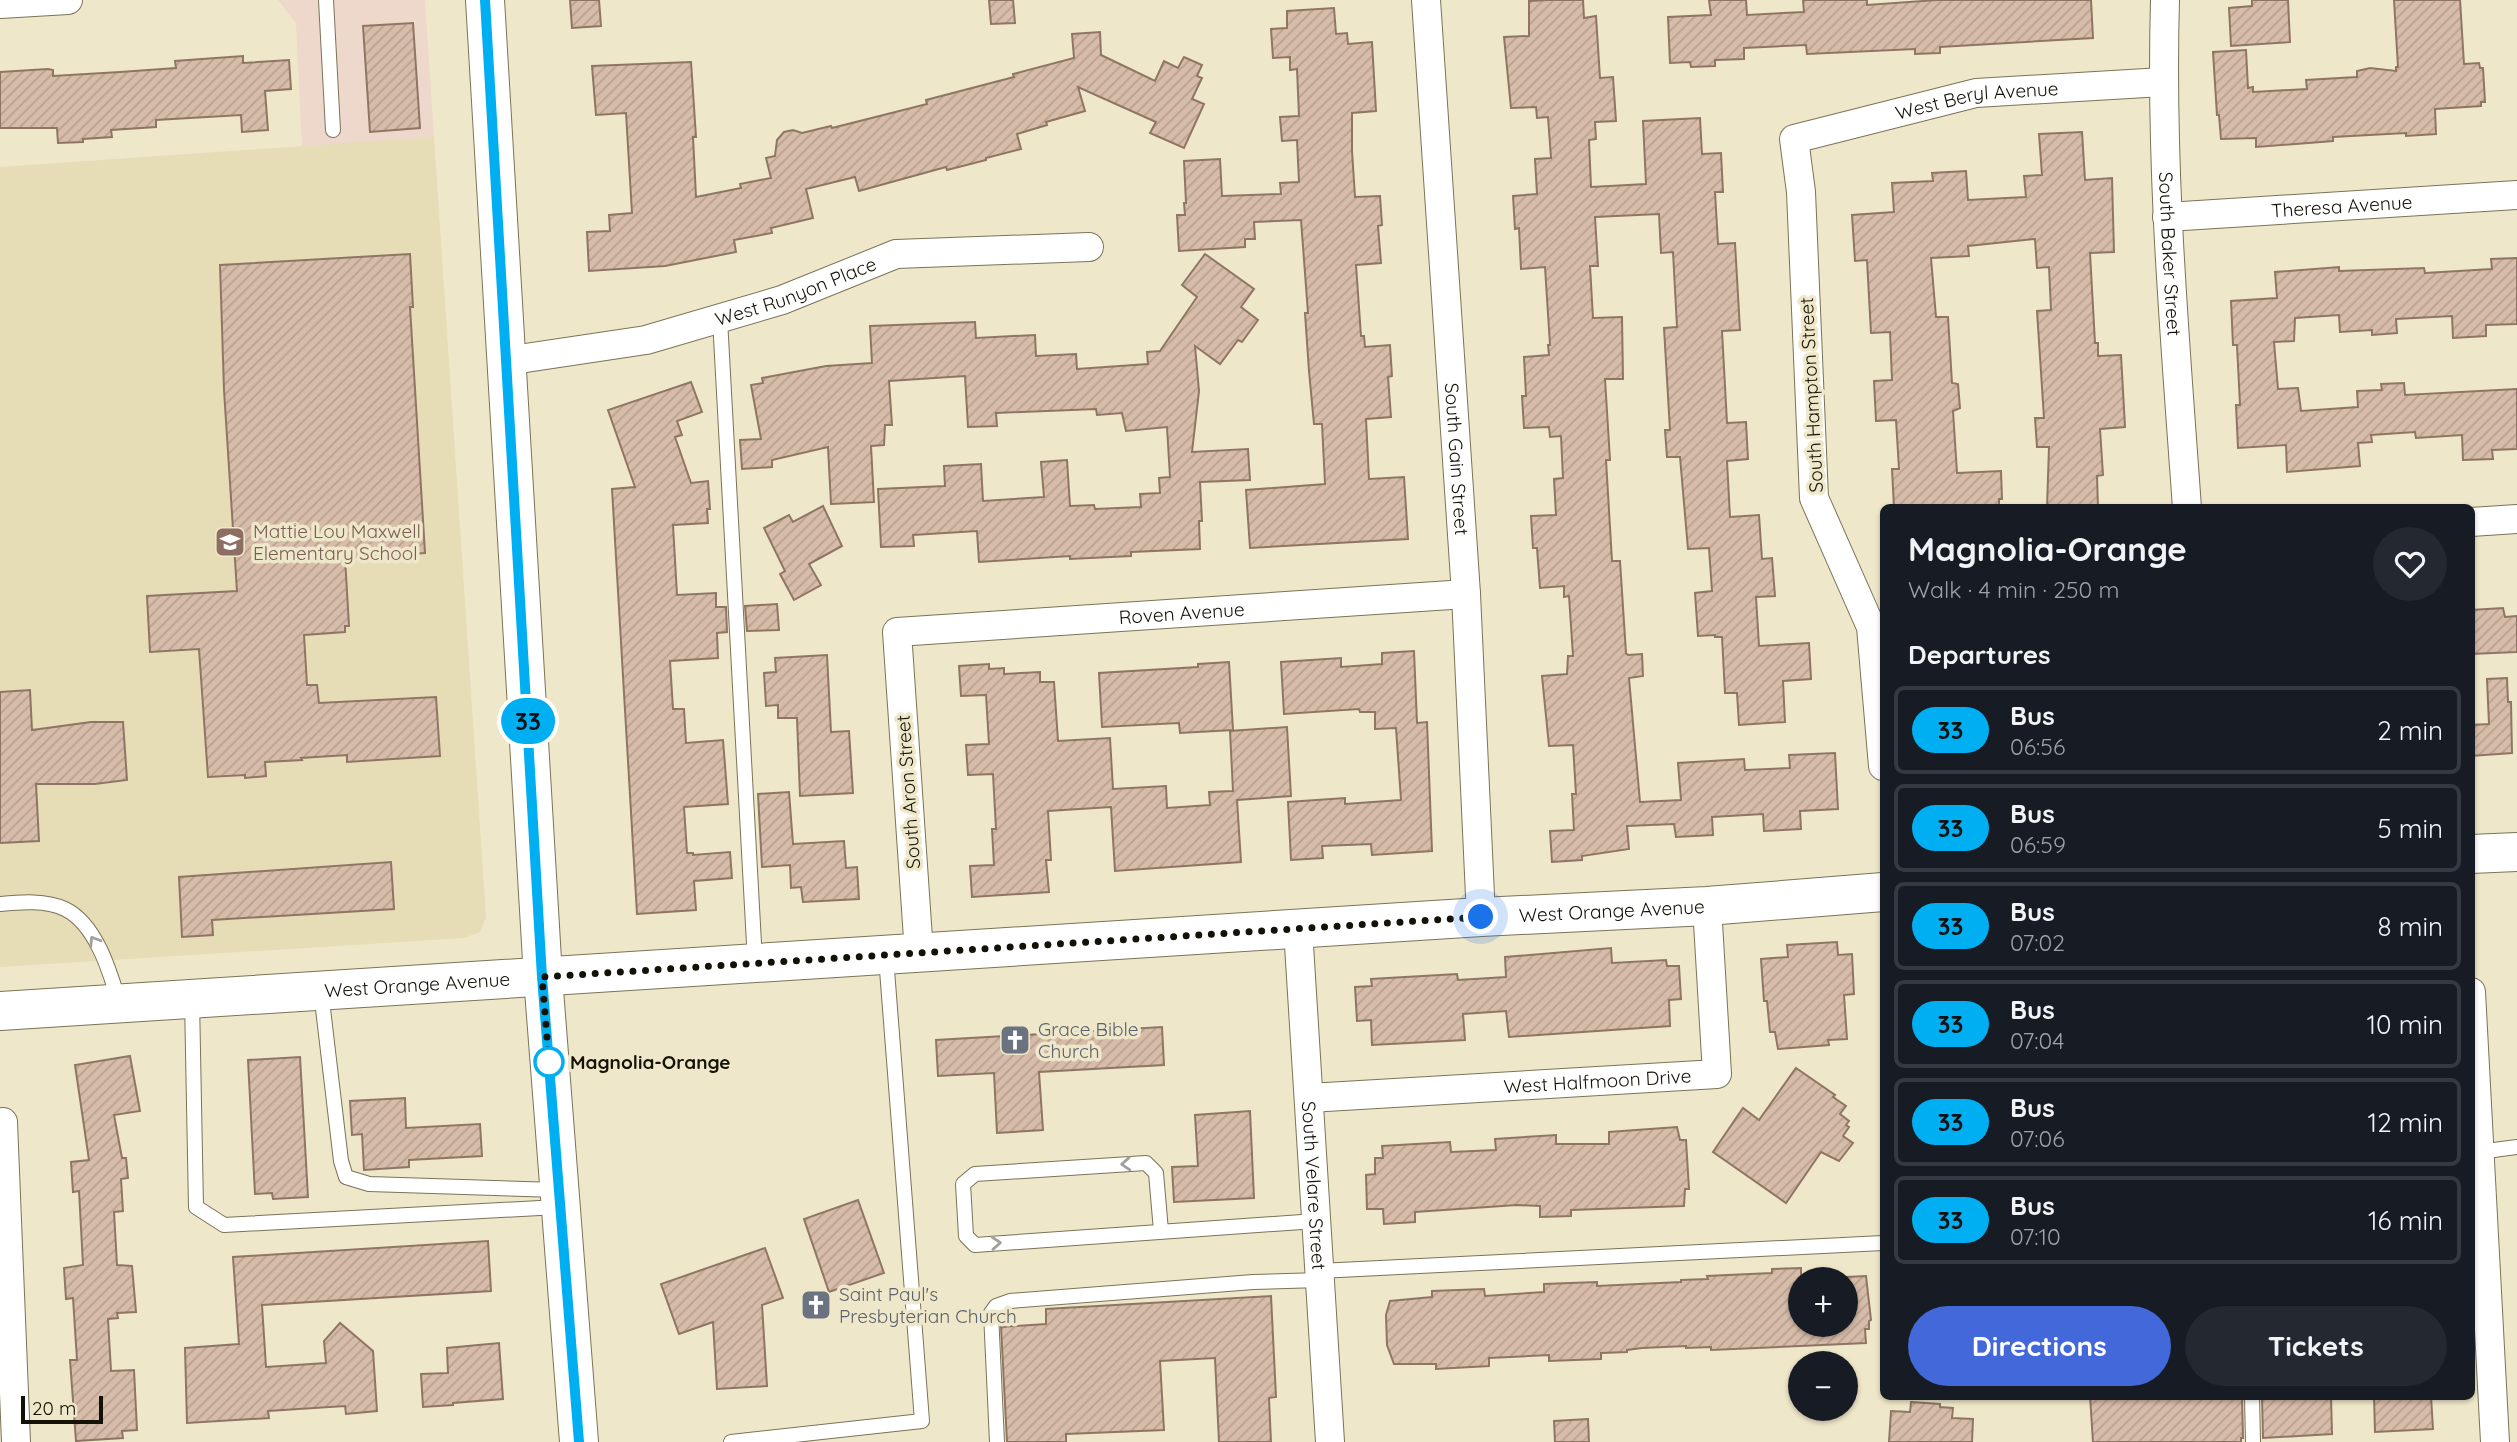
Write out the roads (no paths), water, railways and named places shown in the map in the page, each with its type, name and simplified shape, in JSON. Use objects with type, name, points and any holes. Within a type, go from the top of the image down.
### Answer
[{"type":"street","points":[[0,4],[68,0]]},
{"type":"street","points":[[485,0],[542,977],[579,1442]]},
{"type":"street","name":"South Gain Street","points":[[1426,0],[1466,594],[1481,917]]},
{"type":"street","name":"South Baker Street","points":[[2165,0],[2162,82],[2167,217],[2187,504]]},
{"type":"street","name":"West Beryl Avenue","points":[[1794,139],[1976,93],[2162,82]]},
{"type":"street","name":"South Hampton Street","points":[[1794,139],[1801,192],[1814,498],[1871,627],[1880,730]]},
{"type":"street","name":"Theresa Avenue","points":[[2167,217],[2517,195]]},
{"type":"street","name":"West Runyon Place","points":[[506,360],[646,340],[782,300],[896,254],[1089,247]]},
{"type":"street","points":[[2475,522],[2517,519]]},
{"type":"street","name":"Roven Avenue","points":[[897,632],[1466,594]]},
{"type":"street","name":"South Aron Street","points":[[897,632],[902,954]]},
{"type":"street","points":[[2475,854],[2517,852]]},
{"type":"street","name":"West Orange Avenue","points":[[0,1011],[1481,917],[1707,906],[1880,892]]},
{"type":"street","name":"West Halfmoon Drive","points":[[1309,1098],[1717,1074],[1707,906]]},
{"type":"street","name":"South Velare Street","points":[[1298,929],[1330,1442]]},
{"type":"street","points":[[2475,1072],[2479,1152],[2477,1223],[2505,1406],[2495,1442]]},
{"type":"street","points":[[3,1122],[16,1442]]},
{"type":"lane","points":[[326,0],[334,130]]},
{"type":"lane","points":[[720,319],[755,963]]},
{"type":"lane","points":[[0,904],[46,903],[67,910],[86,927],[105,957],[120,1003]]},
{"type":"lane","points":[[731,1442],[922,1421],[902,954]]},
{"type":"lane","points":[[321,990],[341,1161],[346,1177],[369,1184],[560,1198]]},
{"type":"lane","points":[[192,999],[196,1207],[223,1225],[560,1198]]},
{"type":"lane","points":[[2479,1152],[2517,1147]]},
{"type":"lane","points":[[1161,1231],[1156,1172],[1146,1163],[975,1174],[962,1184],[966,1236],[975,1245],[1316,1221]]},
{"type":"lane","points":[[998,1442],[991,1313],[996,1306],[1010,1301],[1320,1275],[1880,1243]]},
{"type":"lane","points":[[2252,1400],[2253,1442]]},
{"type":"place","name":"Mattie Lou Maxwell Elementary School","points":[[230,542]]},
{"type":"place","name":"Grace Bible Church","points":[[1015,1040]]},
{"type":"place","name":"Magnolia-Orange","points":[[549,1062]]},
{"type":"place","name":"Saint Paul's Presbyterian Church","points":[[816,1305]]}]
